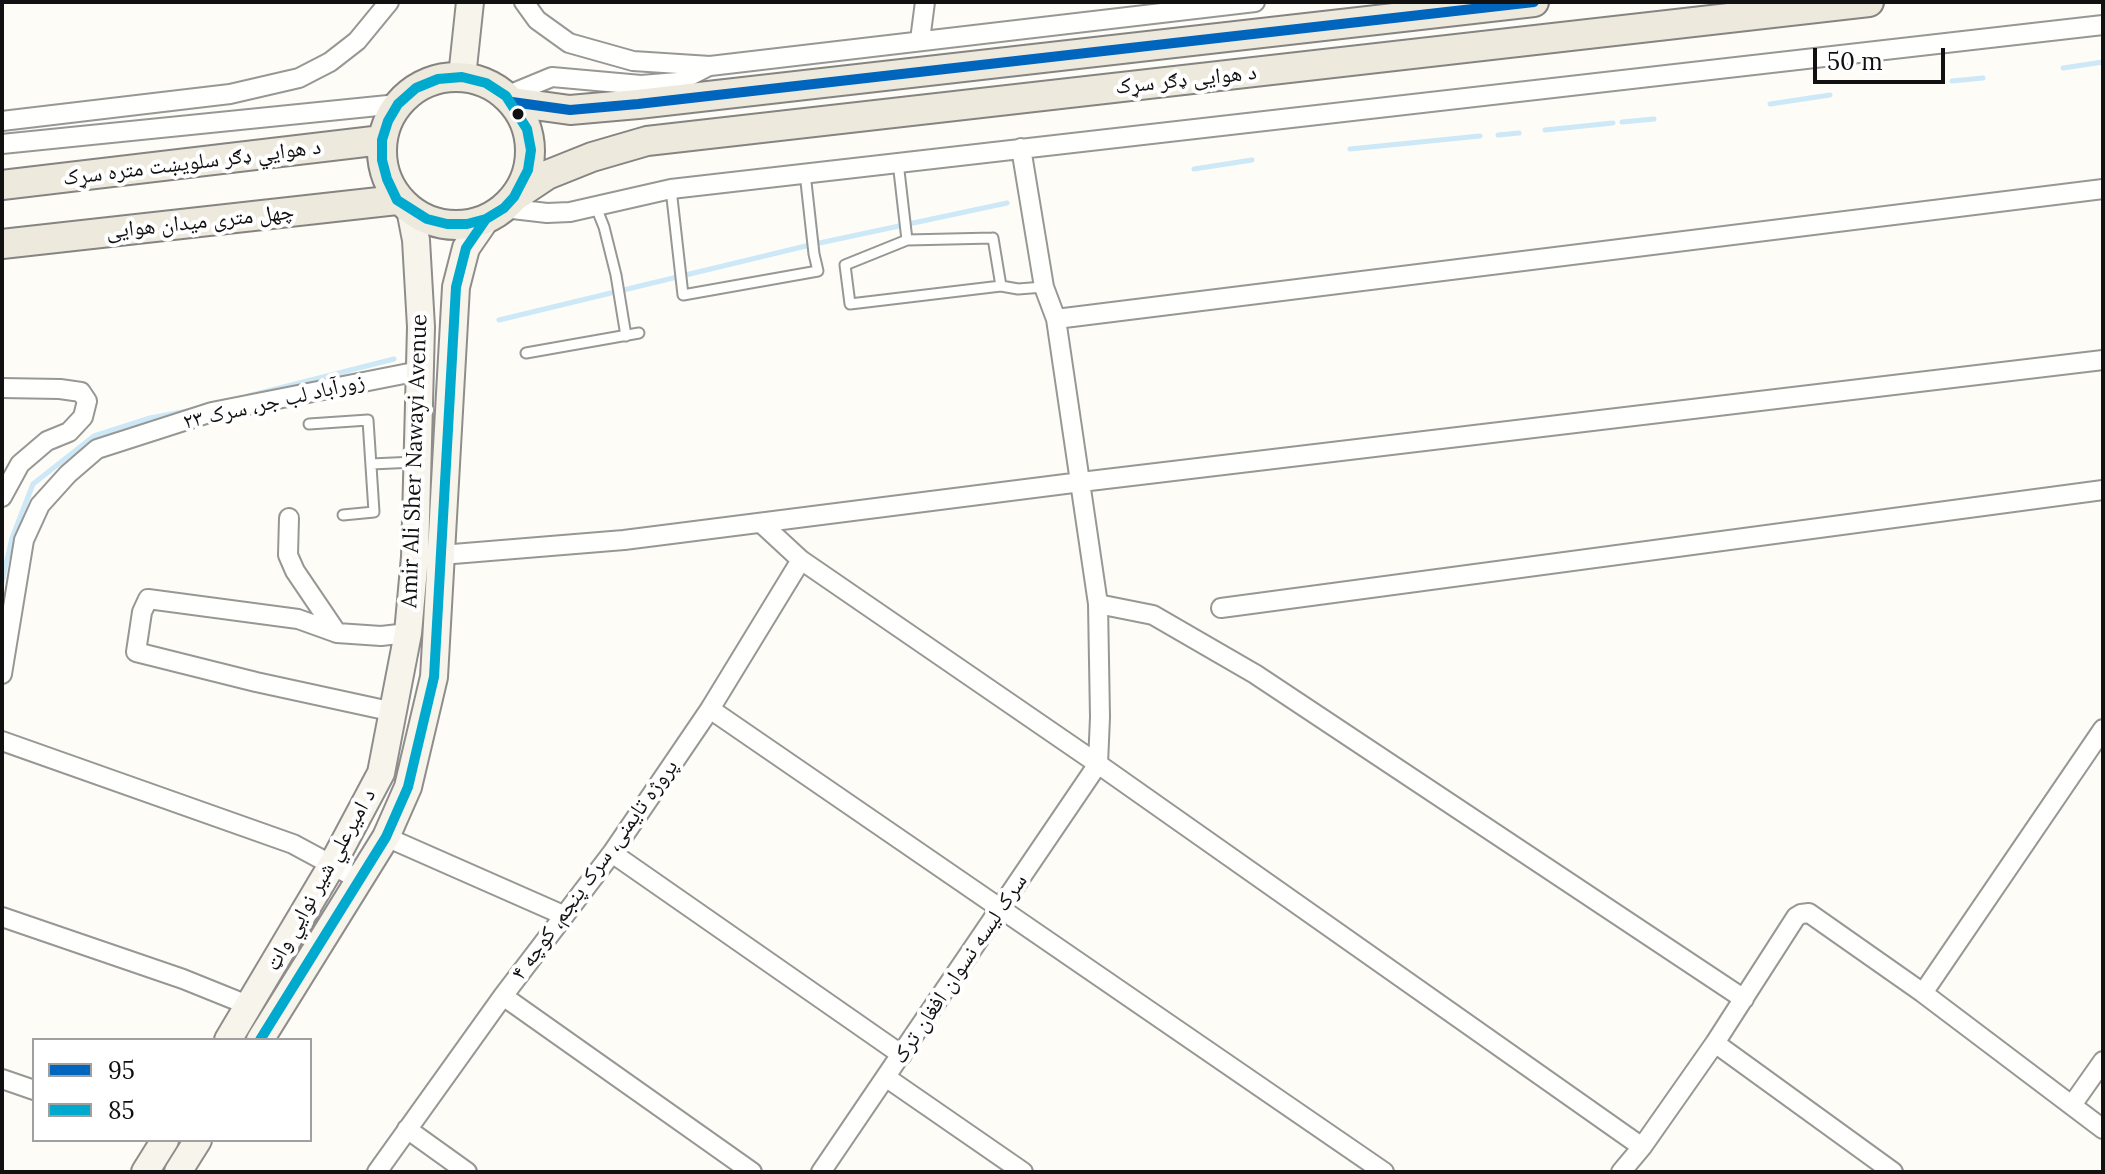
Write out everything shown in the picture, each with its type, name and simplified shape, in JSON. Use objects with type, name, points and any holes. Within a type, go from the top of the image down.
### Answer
[{"type":"main road","points":[[462,77],[470,2]]},
{"type":"main road","name":"د هوایی ډګر سړک","points":[[509,99],[570,110],[638,104],[1534,2]]},
{"type":"main road","name":"د هوایی ډګر سړک","points":[[501,208],[547,175],[592,157],[647,141],[1869,2]]},
{"type":"main road","points":[[261,1038],[386,837],[408,787],[434,677],[456,287],[466,248],[501,208],[528,170],[531,150],[527,129],[509,99],[486,83],[462,77],[438,79],[416,88],[398,104],[382,140],[382,160],[404,204],[427,219],[447,224],[467,224],[501,208]]},
{"type":"main road","name":"د هوايي ډګر سلویښت متره سړک","points":[[2,185],[382,140]]},
{"type":"main road","name":"چهل متری میدان هوایی","points":[[2,244],[404,204]]},
{"type":"main road","name":"Amir Ali Sher Nawayi Avenue","points":[[394,712],[408,633],[415,557],[418,461],[420,293],[416,240],[404,204]]},
{"type":"main road","name":"د امیرعلي شیر نوايي واټ","points":[[229,1038],[332,865],[381,773],[394,712]]},
{"type":"main road","points":[[145,1172],[164,1142]]},
{"type":"main road","points":[[178,1172],[197,1142]]},
{"type":"street","points":[[2,121],[230,94],[299,78],[330,62],[357,41],[389,2]]},
{"type":"street","points":[[524,2],[537,20],[569,43],[633,61],[710,66],[920,40],[1103,11],[1255,2]]},
{"type":"street","points":[[920,40],[925,2]]},
{"type":"street","points":[[501,208],[547,213],[596,207],[671,189],[2103,25]]},
{"type":"street","points":[[509,99],[552,77],[641,85],[678,82],[710,66]]},
{"type":"street","points":[[2,144],[398,104]]},
{"type":"street","points":[[1021,148],[1044,287],[1056,319],[1098,604],[1098,764]]},
{"type":"street","points":[[1056,319],[2103,189]]},
{"type":"street","points":[[441,555],[554,547],[761,523],[2103,360]]},
{"type":"street","name":"زورآباد لب جر، سرک ۲۳","points":[[2,674],[24,540],[40,505],[68,474],[97,449],[212,412],[419,371]]},
{"type":"street","points":[[2,388],[81,392],[87,401],[83,417],[69,432],[47,441],[20,464],[2,497]]},
{"type":"street","points":[[1221,608],[2103,490]]},
{"type":"street","points":[[289,518],[288,555],[295,571],[337,633]]},
{"type":"street","points":[[761,523],[801,560],[1098,764],[1642,1147]]},
{"type":"street","name":"پروژه تایمنی، سرک پنجم، کوچه ۴","points":[[377,1172],[503,996],[612,853],[710,709],[801,560]]},
{"type":"street","points":[[394,712],[136,652],[142,612],[148,599],[298,619],[337,633],[381,636],[408,633]]},
{"type":"street","points":[[1098,604],[1153,615],[1255,674],[1744,999]]},
{"type":"street","points":[[710,709],[1384,1172]]},
{"type":"street","points":[[1923,993],[2103,729]]},
{"type":"street","points":[[2,741],[293,844],[358,879]]},
{"type":"street","name":"سرک لیسه نسوان افغان‌ ترک","points":[[821,1172],[1098,764]]},
{"type":"street","points":[[386,837],[563,915]]},
{"type":"street","points":[[612,853],[902,1055]]},
{"type":"street","points":[[1625,1170],[1715,1043],[1796,917],[1809,913],[1923,993],[2103,1129]]},
{"type":"street","points":[[2,917],[183,979],[250,1006]]},
{"type":"street","points":[[503,996],[752,1172]]},
{"type":"street","points":[[1715,1043],[1893,1172]]},
{"type":"street","points":[[2072,1105],[2103,1061]]},
{"type":"street","points":[[887,1078],[1023,1172]]},
{"type":"street","points":[[2,1079],[32,1089]]},
{"type":"street","points":[[407,1129],[467,1172]]},
{"type":"lane","points":[[898,162],[907,240]]},
{"type":"lane","points":[[671,189],[683,295],[818,271],[805,173]]},
{"type":"lane","points":[[596,207],[616,275],[626,336]]},
{"type":"lane","points":[[1001,286],[993,238],[907,240],[845,265],[850,304],[1001,286],[1018,289],[1044,287]]},
{"type":"lane","points":[[526,353],[639,333]]},
{"type":"lane","points":[[309,424],[368,420],[374,512],[343,515]]},
{"type":"lane","points":[[371,464],[418,461]]},
{"type":"waterway","points":[[2063,68],[2103,62]]},
{"type":"waterway","points":[[1952,81],[1983,78]]},
{"type":"waterway","points":[[1770,104],[1830,95]]},
{"type":"waterway","points":[[1622,122],[1654,119]]},
{"type":"waterway","points":[[1545,130],[1613,123]]},
{"type":"waterway","points":[[1498,135],[1519,133]]},
{"type":"waterway","points":[[1350,149],[1480,136]]},
{"type":"waterway","points":[[1194,169],[1252,160]]},
{"type":"waterway","points":[[499,320],[810,245],[1007,203]]},
{"type":"waterway","points":[[248,396],[394,359]]},
{"type":"waterway","points":[[2,582],[12,538],[33,484],[94,436],[150,418],[187,411]]},
{"type":"transit line","name":"95","points":[[512,102],[570,110],[638,104],[1534,2]]},
{"type":"transit line","name":"85","points":[[462,77],[486,83],[506,96],[527,129],[531,150],[528,170],[514,197],[504,208],[486,219],[467,224],[447,224],[427,219],[397,200],[382,160],[382,140],[398,104],[416,88],[438,79],[462,77]]},
{"type":"transit line","name":"85","points":[[261,1038],[386,837],[408,787],[434,677],[456,287],[466,248],[486,219]]}]
